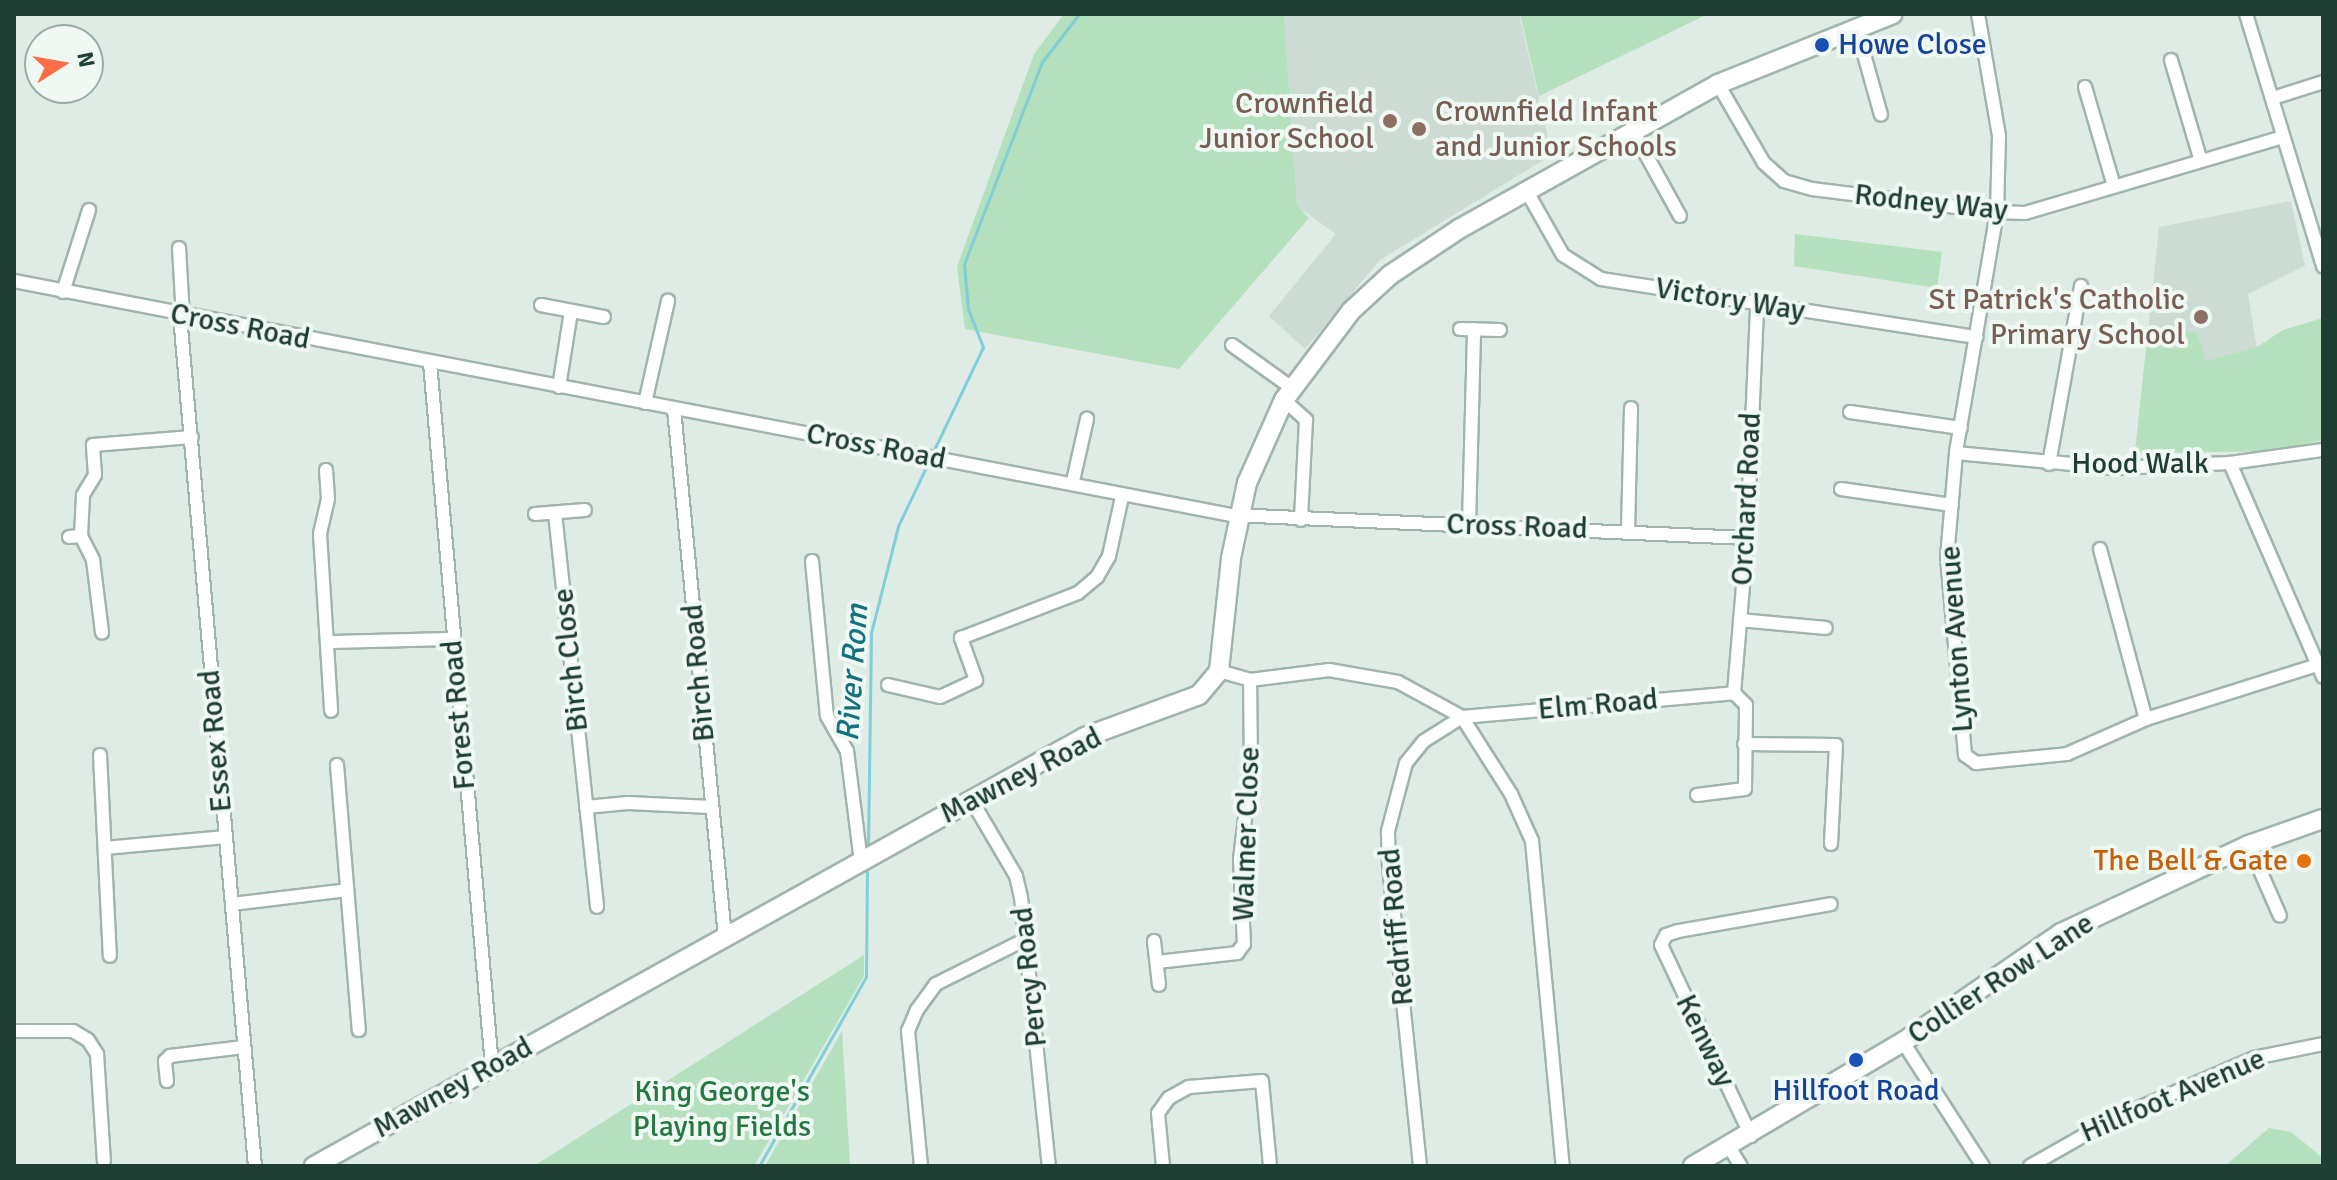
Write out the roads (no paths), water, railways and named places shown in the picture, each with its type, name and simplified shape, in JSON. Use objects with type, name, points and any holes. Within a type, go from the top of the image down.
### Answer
[{"type":"street","points":[[1563,1166],[1532,841],[1511,794],[1462,717],[1398,682],[1329,670],[1250,680],[1219,671],[1238,516],[1288,394],[1351,311],[1390,275],[1526,190],[1718,84],[1856,26],[1893,14]]},
{"type":"street","name":"Lynton Avenue","points":[[1978,14],[1999,136],[1997,212],[1956,453],[1947,557],[1968,759],[1976,763],[2067,754],[2146,719],[2320,671]]},
{"type":"street","points":[[2246,14],[2323,266]]},
{"type":"street","points":[[1856,26],[1881,115]]},
{"type":"street","points":[[2171,60],[2201,161]]},
{"type":"street","points":[[2273,98],[2323,82]]},
{"type":"street","name":"Rodney Way","points":[[1718,84],[1764,163],[1784,181],[1812,189],[1997,212],[2025,213],[2283,137]]},
{"type":"street","points":[[2085,87],[2114,186]]},
{"type":"street","points":[[1633,131],[1680,216]]},
{"type":"street","name":"Victory Way","points":[[1526,190],[1563,255],[1587,274],[1757,305],[1977,337]]},
{"type":"street","points":[[63,292],[89,210]]},
{"type":"street","name":"Essex Road","points":[[179,248],[181,316],[255,1166]]},
{"type":"street","name":"Cross Road","points":[[14,281],[181,316],[909,454],[1073,481],[1122,497],[1238,516],[1747,538]]},
{"type":"street","points":[[2049,464],[2081,286]]},
{"type":"street","points":[[645,403],[668,301]]},
{"type":"street","points":[[541,305],[604,317]]},
{"type":"street","name":"Orchard Road","points":[[1734,693],[1747,538],[1757,305]]},
{"type":"street","points":[[559,387],[571,311]]},
{"type":"street","points":[[1469,524],[1467,329],[1500,330]]},
{"type":"street","points":[[1232,345],[1288,394],[1306,420],[1301,520]]},
{"type":"street","name":"Forest Road","points":[[430,363],[492,1066]]},
{"type":"street","points":[[1628,531],[1631,408]]},
{"type":"street","name":"Birch Road","points":[[674,409],[725,937]]},
{"type":"street","points":[[1850,412],[1961,428]]},
{"type":"street","points":[[1073,481],[1087,419]]},
{"type":"street","points":[[102,632],[93,560],[75,537],[83,495],[95,475],[93,445],[192,437]]},
{"type":"street","name":"Hood Walk","points":[[1956,453],[2114,468],[2230,463],[2323,450]]},
{"type":"street","points":[[2230,463],[2320,671]]},
{"type":"street","points":[[326,470],[328,499],[321,516],[331,711]]},
{"type":"street","points":[[1841,489],[1952,505]]},
{"type":"street","points":[[888,685],[940,697],[976,680],[961,638],[1078,593],[1097,577],[1109,556],[1122,497]]},
{"type":"street","points":[[535,514],[585,510]]},
{"type":"street","name":"Birch Close","points":[[555,513],[597,907]]},
{"type":"street","points":[[2100,549],[2146,719]]},
{"type":"street","points":[[812,561],[827,716],[847,751],[867,858]]},
{"type":"street","points":[[1740,620],[1826,628]]},
{"type":"street","points":[[328,642],[452,639]]},
{"type":"street","name":"Mawney Road","points":[[321,1164],[1085,737],[1185,704],[1208,688],[1219,671]]},
{"type":"street","name":"Walmer Close","points":[[1157,962],[1237,953],[1244,944],[1240,859],[1251,770],[1250,680]]},
{"type":"street","points":[[1697,795],[1745,789],[1746,705],[1734,693]]},
{"type":"street","name":"Elm Road","points":[[1462,717],[1734,693]]},
{"type":"street","name":"Redriff Road","points":[[1420,1166],[1388,831],[1406,763],[1424,741],[1462,717]]},
{"type":"street","points":[[1744,744],[1836,745],[1831,844]]},
{"type":"street","points":[[100,755],[110,956]]},
{"type":"street","points":[[337,765],[359,1030]]},
{"type":"street","name":"Percy Road","points":[[972,801],[1016,876],[1026,939],[1049,1166]]},
{"type":"street","points":[[586,807],[628,803],[711,807]]},
{"type":"street","name":"Collier Row Lane","points":[[1693,1166],[1751,1136],[1903,1042],[2061,933],[2249,845],[2323,819]]},
{"type":"street","points":[[105,848],[225,837]]},
{"type":"street","points":[[2249,845],[2280,916]]},
{"type":"street","points":[[232,904],[347,890]]},
{"type":"street","name":"Kenway","points":[[1751,1136],[1661,945],[1666,935],[1678,931],[1831,904]]},
{"type":"street","points":[[921,1166],[908,1031],[917,1010],[936,984],[1026,939]]},
{"type":"street","points":[[1154,941],[1159,985]]},
{"type":"street","points":[[14,1031],[73,1031],[88,1040],[97,1054],[104,1161]]},
{"type":"street","points":[[1903,1042],[1983,1166]]},
{"type":"street","name":"Hillfoot Avenue","points":[[2030,1166],[2111,1120],[2254,1058],[2323,1044]]},
{"type":"street","points":[[167,1081],[165,1061],[170,1056],[243,1047]]},
{"type":"street","points":[[1163,1166],[1158,1113],[1169,1098],[1189,1087],[1262,1081],[1270,1166]]},
{"type":"street","points":[[1729,1147],[1741,1166]]},
{"type":"waterway","name":"River Rom","points":[[933,452],[983,347],[968,309],[964,264],[1042,62],[1079,14]]},
{"type":"waterway","name":"River Rom","points":[[868,848],[871,633],[898,526],[930,459]]},
{"type":"waterway","name":"River Rom","points":[[759,1166],[866,977],[867,868]]},
{"type":"place","name":"Howe Close","points":[[1822,45]]},
{"type":"place","name":"Crownfield Junior School","points":[[1390,121]]},
{"type":"place","name":"Crownfield Infant and Junior Schools","points":[[1419,129]]},
{"type":"place","name":"St Patrick's Catholic Primary School","points":[[2201,317]]},
{"type":"place","name":"The Bell & Gate","points":[[2304,861]]},
{"type":"place","name":"Hillfoot Road","points":[[1856,1060]]},
{"type":"park label","name":"King George's Playing Fields","points":[[722,1109]]}]
